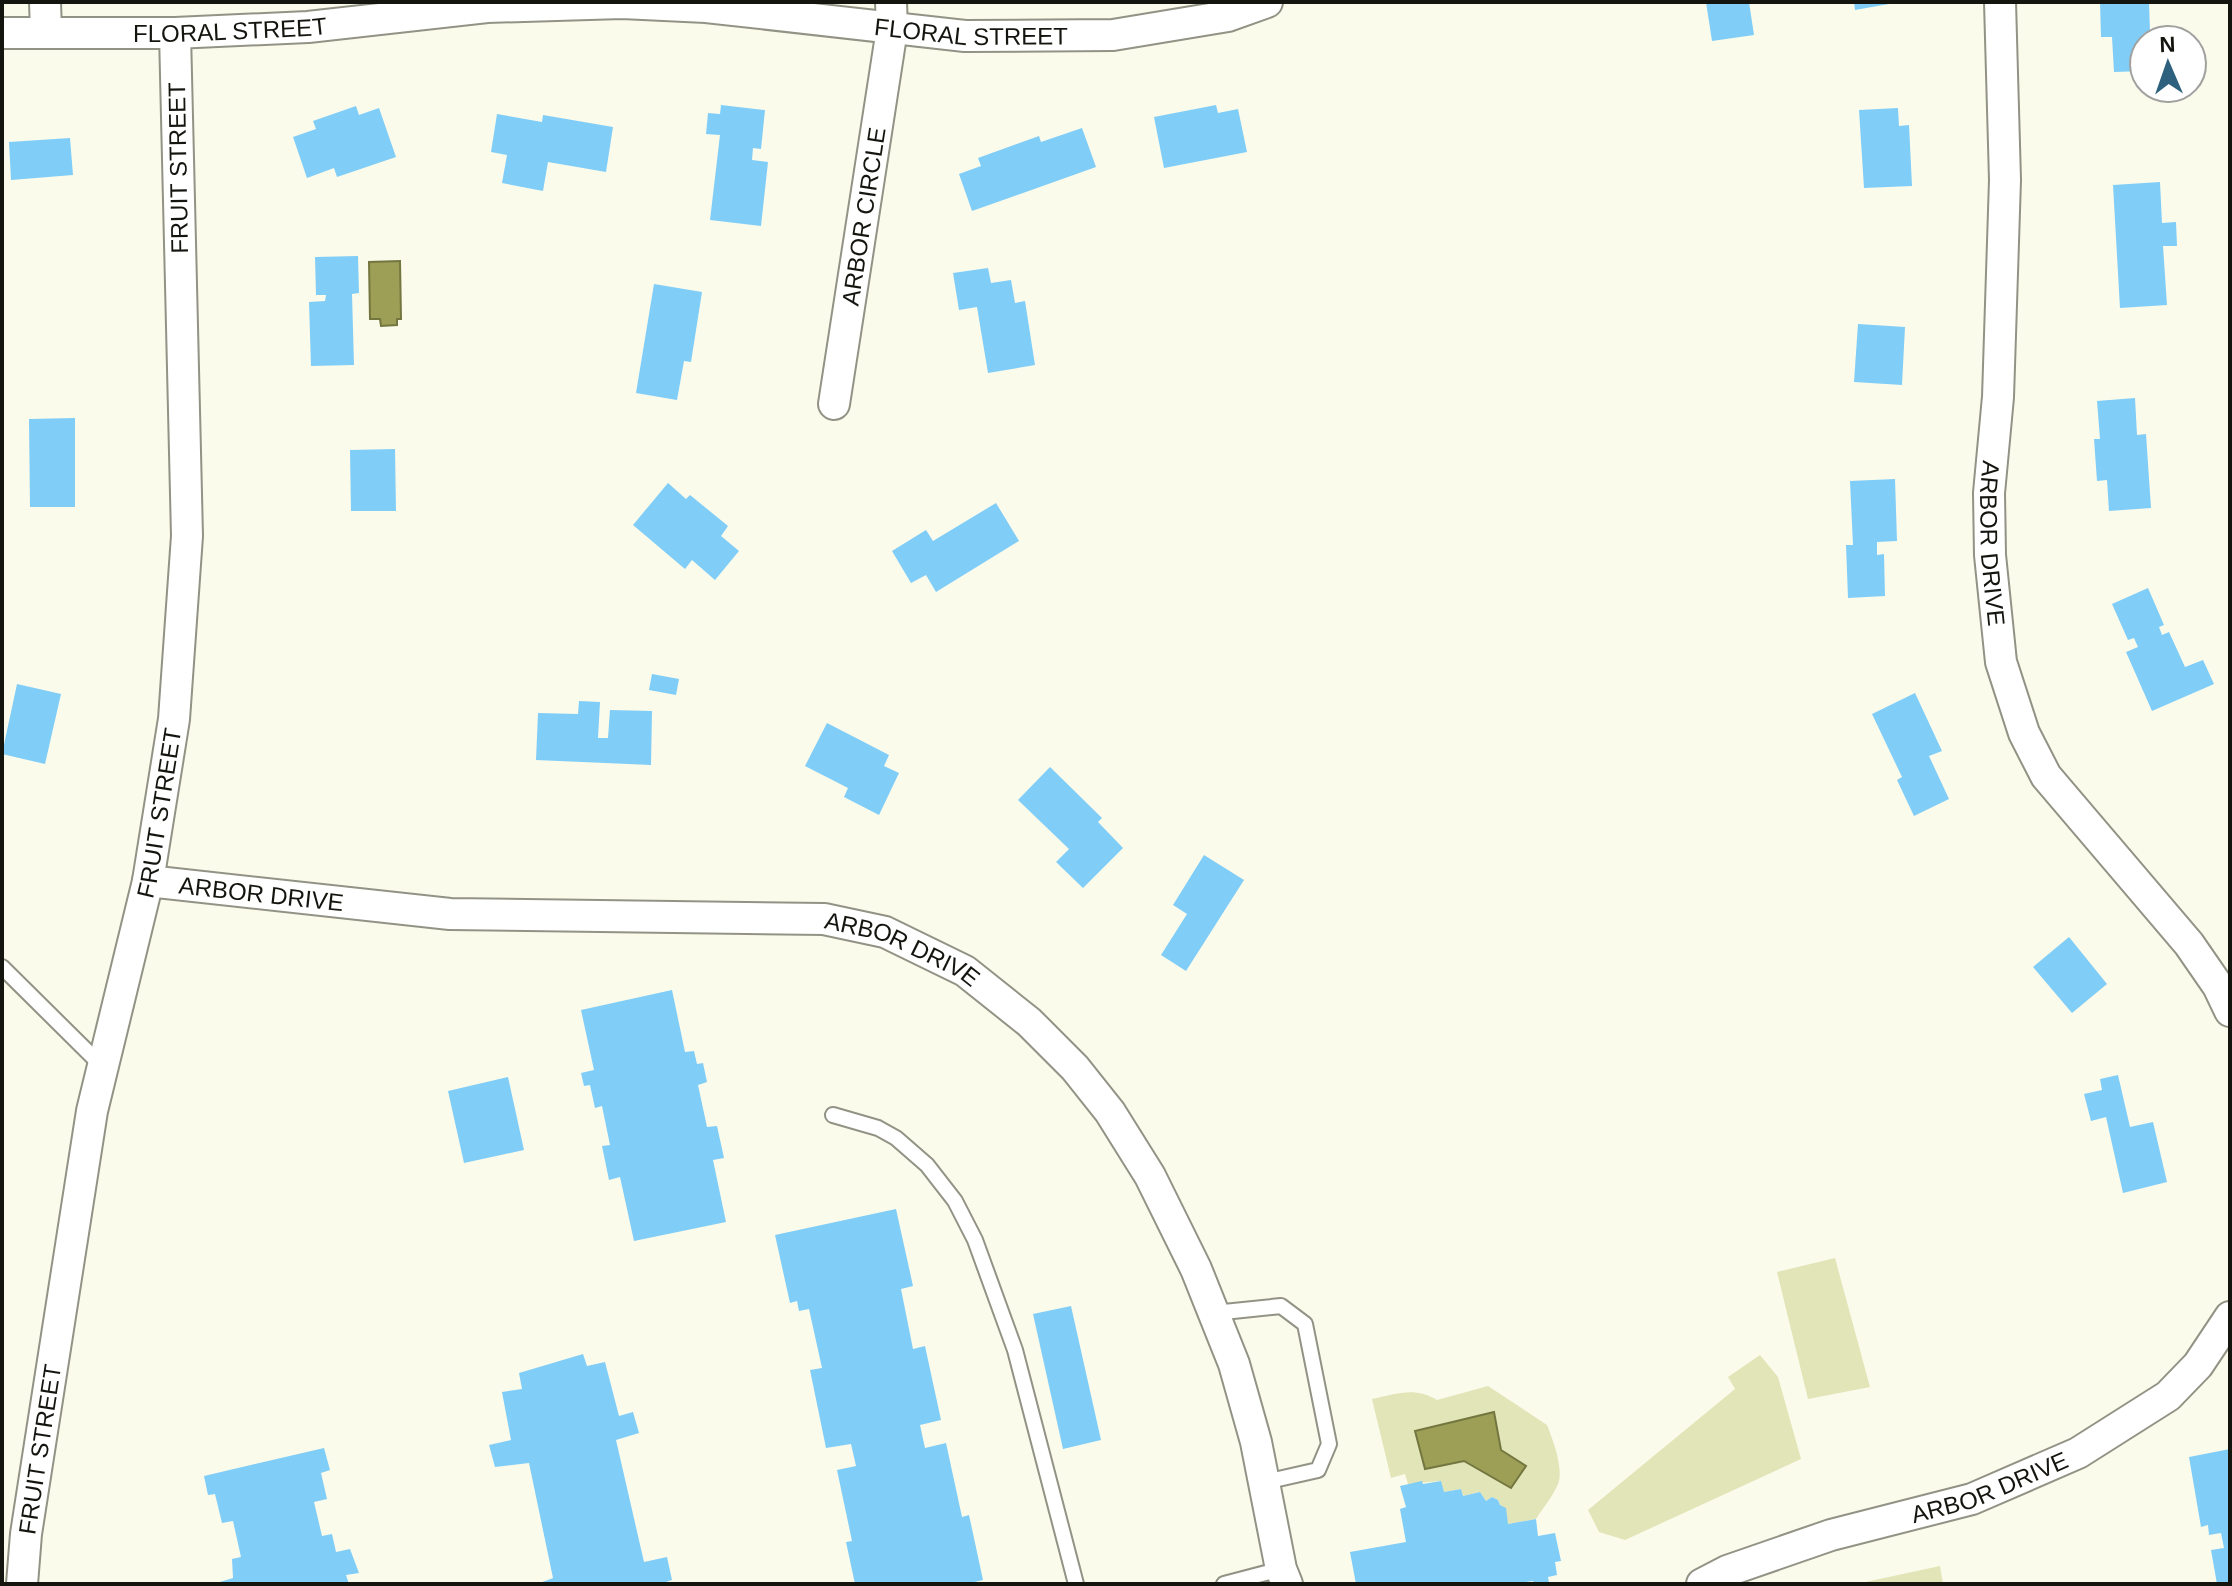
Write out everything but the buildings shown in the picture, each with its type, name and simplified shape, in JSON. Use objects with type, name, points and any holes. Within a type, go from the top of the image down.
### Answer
[{"type":"street","name":"FLORAL STREET","points":[[2,33],[46,17],[175,33],[308,27],[487,7],[622,3],[892,15],[965,36],[1113,35],[1228,16],[1267,2]]},
{"type":"street","name":"ARBOR DRIVE","points":[[2000,2],[2005,180],[1998,397],[1989,493],[1990,555],[2001,662],[2024,733],[2046,776],[2189,944],[2218,986],[2230,1011]]},
{"type":"street","name":"ARBOR CIRCLE","points":[[834,404],[892,15]]},
{"type":"street","name":"FRUIT STREET","points":[[22,1584],[26,1534],[92,1111],[148,881],[174,719],[187,536],[175,33]]},
{"type":"street","name":"ARBOR DRIVE","points":[[148,881],[450,914],[824,919],[885,932],[965,971],[1029,1022],[1075,1068],[1110,1112],[1150,1176],[1196,1269],[1234,1364],[1256,1442],[1284,1576]]},
{"type":"street","name":"ARBOR DRIVE","points":[[1702,1584],[1727,1571],[1831,1535],[1972,1499],[2078,1453],[2168,1396],[2198,1365],[2230,1317]]},
{"type":"lane","points":[[2,967],[103,1067]]},
{"type":"lane","points":[[833,1115],[878,1128],[896,1138],[927,1165],[955,1201],[975,1240],[1015,1350],[1076,1584]]},
{"type":"lane","points":[[1214,1313],[1281,1306],[1305,1324],[1329,1444],[1318,1470],[1265,1482]]},
{"type":"lane","name":"ARBOR DRIVE","points":[[1224,1584],[1284,1576]]},
{"type":"shaded area","points":[[400,261],[401,319],[397,319],[397,325],[381,326],[380,319],[370,319],[369,262]]},
{"type":"shaded area","points":[[1835,1258],[1870,1387],[1808,1399],[1777,1272]]},
{"type":"shaded area","points":[[1760,1355],[1778,1377],[1801,1459],[1625,1540],[1599,1532],[1588,1510],[1735,1389],[1728,1377]]},
{"type":"shaded area","points":[[1488,1386],[1547,1425],[1552,1438],[1559,1463],[1558,1484],[1536,1519],[1508,1524],[1498,1500],[1492,1497],[1486,1501],[1480,1492],[1463,1496],[1461,1489],[1444,1492],[1440,1481],[1408,1484],[1405,1474],[1391,1478],[1372,1399],[1413,1392],[1437,1400]]},
{"type":"shaded area","points":[[1494,1412],[1501,1450],[1526,1466],[1511,1488],[1464,1461],[1425,1469],[1415,1431]]},
{"type":"shaded area","points":[[1940,1566],[1943,1584],[1856,1584]]}]
